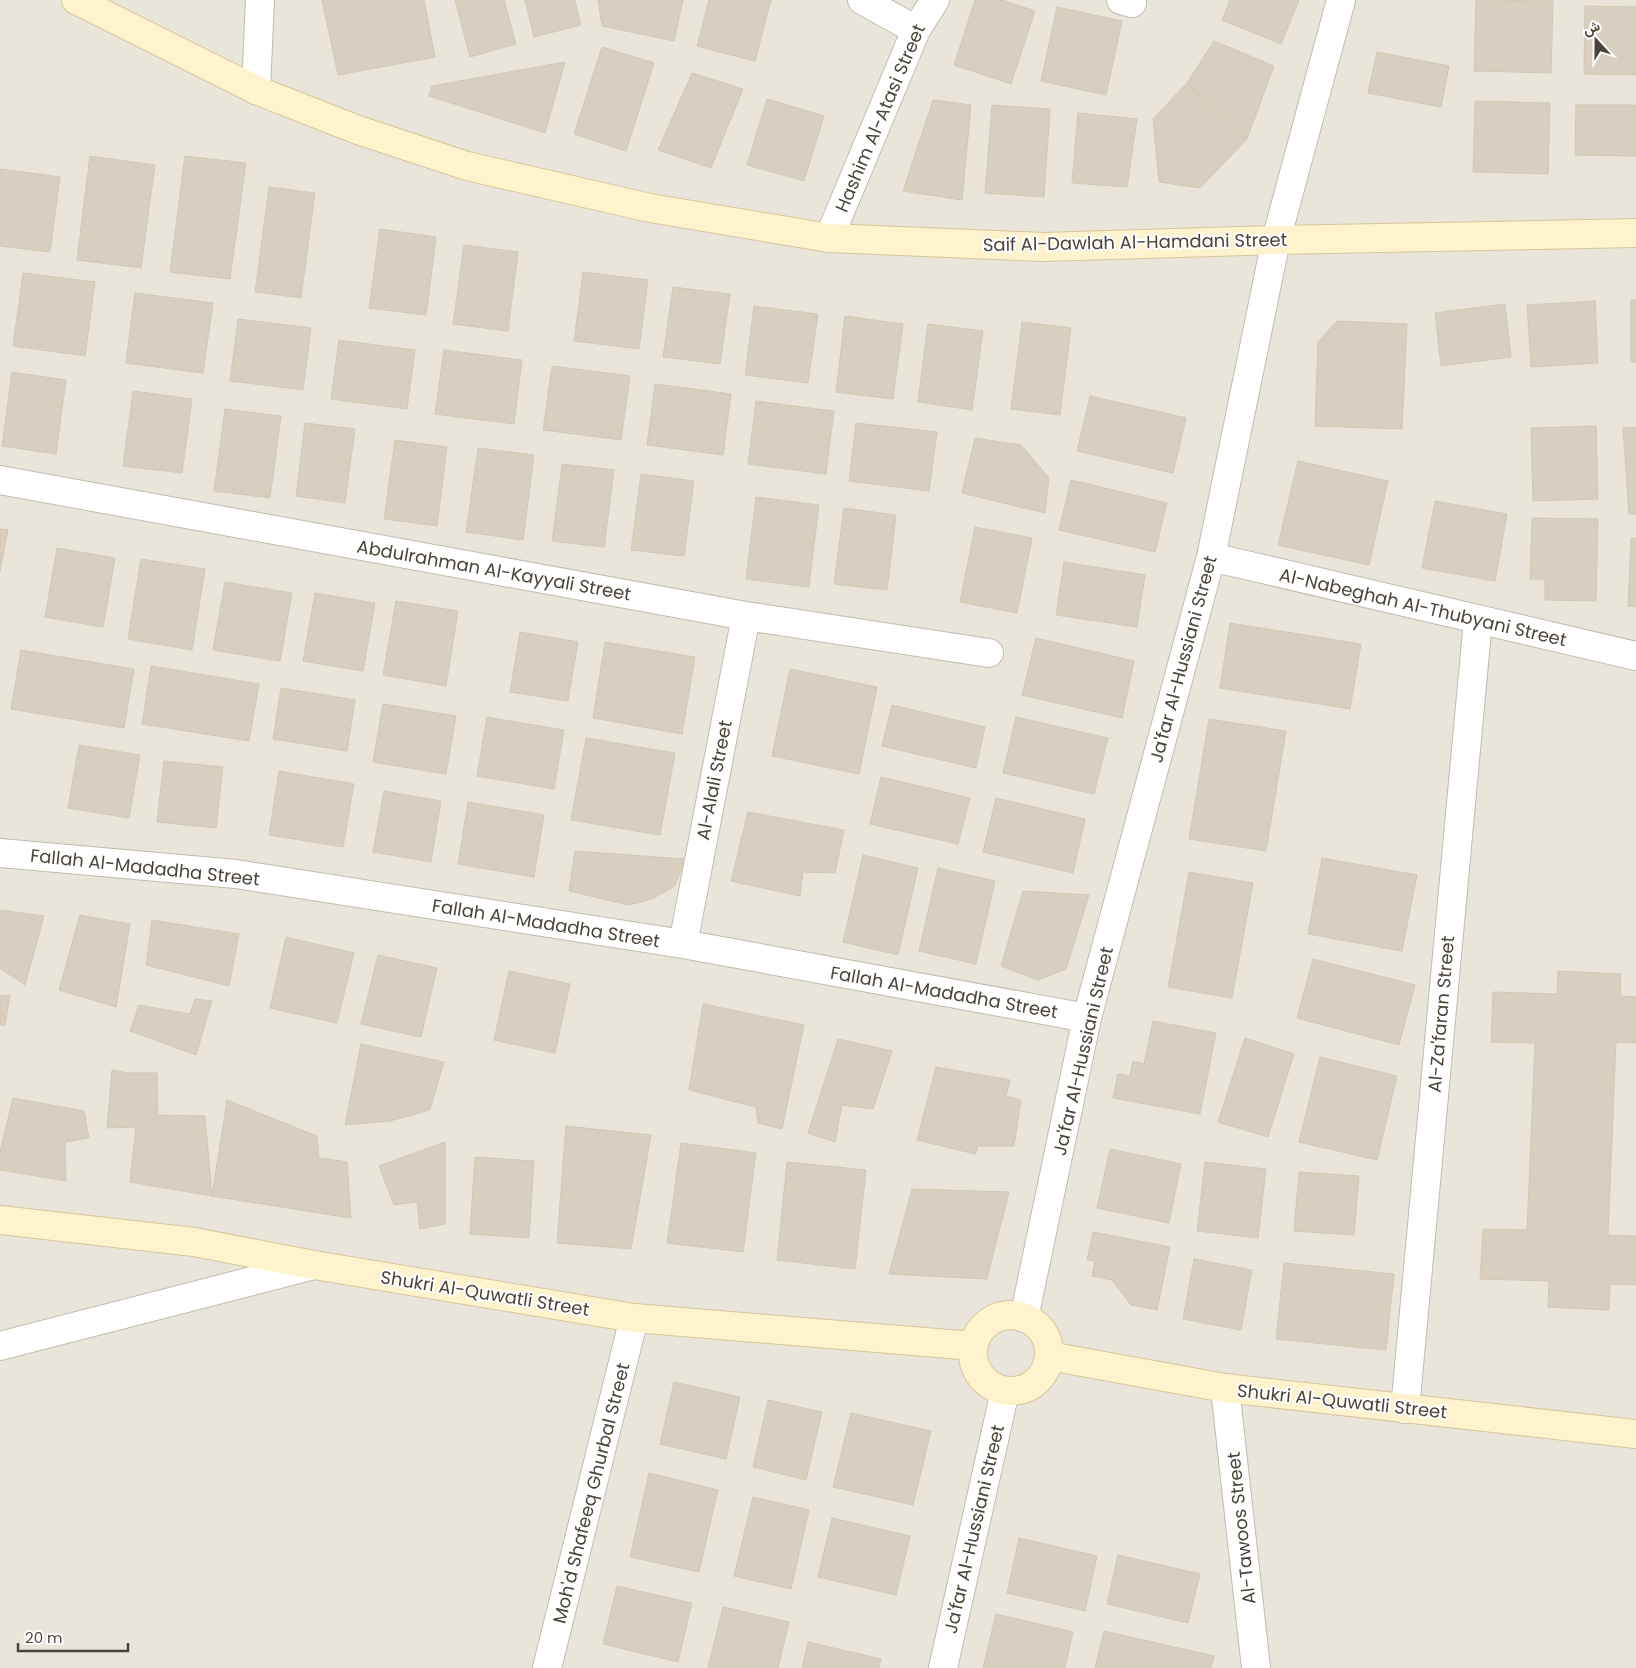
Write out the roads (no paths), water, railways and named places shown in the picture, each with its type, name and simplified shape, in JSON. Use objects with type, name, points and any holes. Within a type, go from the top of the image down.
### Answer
[{"type":"street","name":"Saif Al-Dawlah Al-Hamdani Street","points":[[76,0],[256,90],[358,130],[467,166],[650,208],[829,238],[1043,247],[1636,233]]},
{"type":"street","points":[[256,90],[260,0]]},
{"type":"street","points":[[862,0],[916,30]]},
{"type":"street","name":"Hashim Al-Atasi Street","points":[[829,238],[916,30],[935,0]]},
{"type":"street","name":"Ja'far Al-Hussiani Street","points":[[1024,1318],[1087,1018],[1211,556],[1276,240],[1341,0]]},
{"type":"street","name":"Abdulrahman Al-Kayyali Street","points":[[0,480],[746,616],[989,653]]},
{"type":"street","name":"Al-Nabeghah Al-Thubyani Street","points":[[1211,556],[1636,656]]},
{"type":"street","name":"Al-Alali Street","points":[[683,944],[746,616]]},
{"type":"street","name":"Al-Za'faran Street","points":[[1405,1409],[1478,620]]},
{"type":"street","name":"Fallah Al-Madadha Street","points":[[0,853],[236,874],[683,944],[1087,1018]]},
{"type":"street","name":"Shukri Al-Quwatli Street","points":[[0,1220],[194,1242],[634,1318],[973,1346]]},
{"type":"street","points":[[0,1346],[314,1264]]},
{"type":"street","points":[[1014,1315],[1024,1318],[1033,1321],[1040,1328],[1047,1341],[1049,1356],[1045,1371],[1034,1384],[1020,1390],[1005,1391],[990,1385],[979,1374],[973,1359],[973,1346],[979,1333],[988,1323],[1000,1317],[1014,1315]]},
{"type":"street","name":"Moh'd Shafeeq Ghurbal Street","points":[[547,1668],[634,1318]]},
{"type":"street","name":"Shukri Al-Quwatli Street","points":[[1049,1356],[1225,1388],[1636,1434]]},
{"type":"street","name":"Al-Tawoos Street","points":[[1225,1388],[1256,1668]]},
{"type":"street","name":"Ja'far Al-Hussiani Street","points":[[943,1668],[1005,1391]]}]
